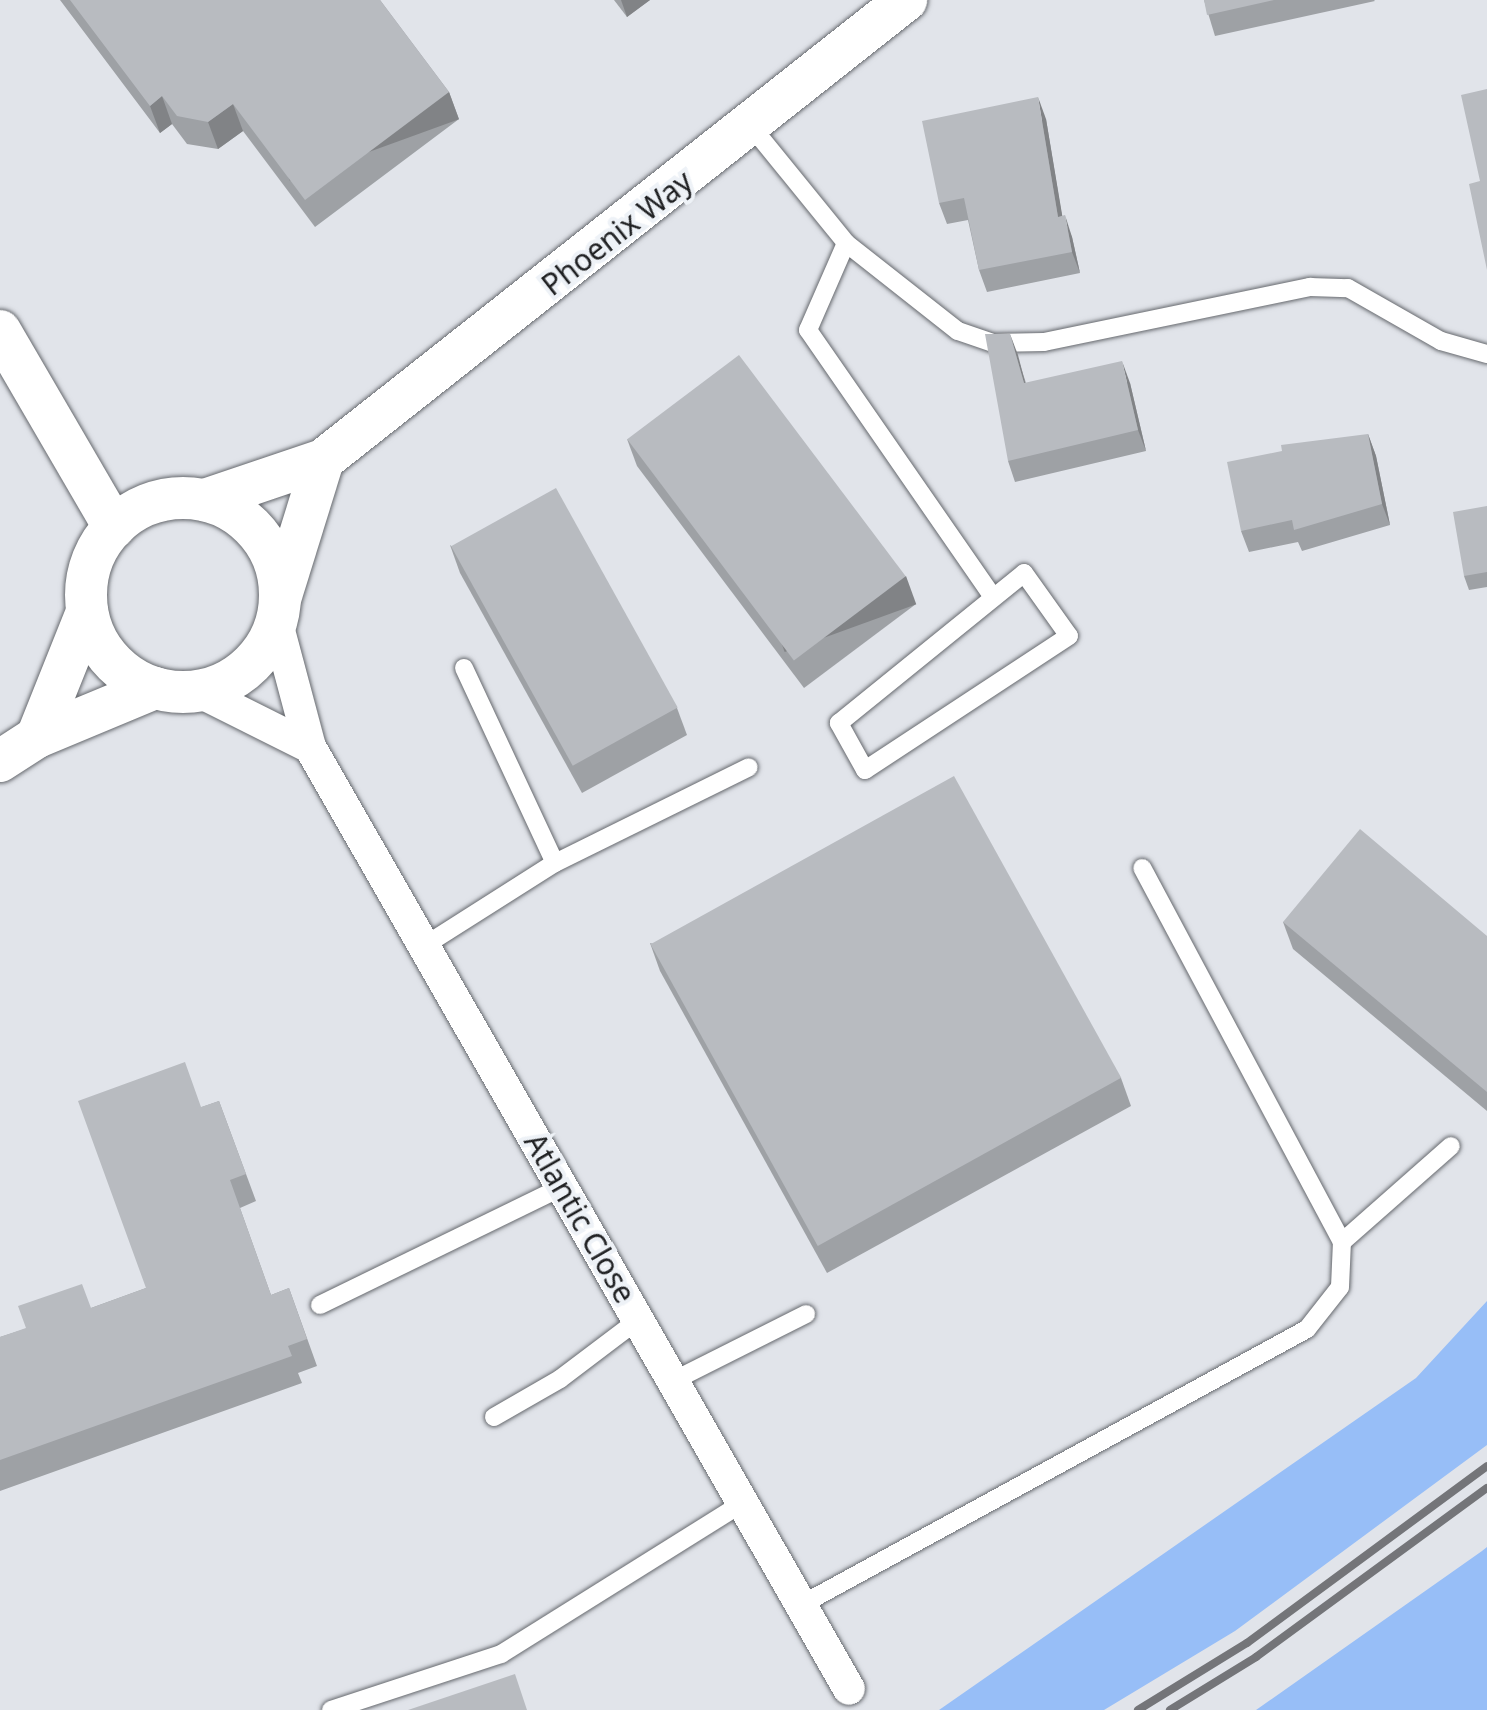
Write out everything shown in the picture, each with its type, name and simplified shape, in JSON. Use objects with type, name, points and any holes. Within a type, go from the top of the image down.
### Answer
[{"type":"street","name":"Phoenix Way","points":[[205,500],[323,460],[906,0]]},
{"type":"street","points":[[0,331],[114,527]]},
{"type":"street","points":[[198,691],[248,668],[279,610],[323,460]]},
{"type":"street","points":[[37,737],[88,612],[90,566],[114,527],[156,501],[205,500],[251,525],[278,570],[279,610]]},
{"type":"street","name":"Atlantic Close","points":[[279,610],[310,747],[849,1689]]},
{"type":"street","points":[[88,612],[111,660],[155,688]]},
{"type":"street","points":[[0,761],[37,737],[155,688],[198,691],[310,747]]},
{"type":"lane","points":[[751,126],[846,244],[958,331],[993,342],[1044,342],[1310,287],[1348,288],[1442,341],[1487,354]]},
{"type":"lane","points":[[846,244],[808,330],[993,597]]},
{"type":"lane","points":[[1024,573],[1069,636],[866,770],[839,723],[993,597],[1024,573]]},
{"type":"lane","points":[[464,668],[555,863]]},
{"type":"lane","points":[[424,946],[555,863],[749,767]]},
{"type":"lane","points":[[801,1605],[1307,1329],[1340,1287],[1342,1242],[1142,868]]},
{"type":"lane","points":[[1342,1242],[1451,1146]]},
{"type":"lane","points":[[320,1306],[562,1187]]},
{"type":"lane","points":[[673,1382],[806,1314]]},
{"type":"lane","points":[[494,1416],[560,1379],[638,1320]]},
{"type":"lane","points":[[331,1710],[502,1654],[743,1503]]},
{"type":"shaded area","points":[[1487,1301],[1487,1445],[1235,1631],[1104,1710],[939,1710],[1416,1378]]},
{"type":"shaded area","points":[[1487,1547],[1487,1710],[1256,1710],[1482,1551]]},
{"type":"building","points":[[70,0],[380,0],[449,92],[305,200],[233,104],[208,122],[177,116],[162,96],[150,106]]},
{"type":"building","points":[[1204,0],[1274,0],[1207,15]]},
{"type":"building","points":[[1487,89],[1487,270],[1469,184],[1480,181],[1461,95]]},
{"type":"building","points":[[1038,97],[1058,217],[1065,215],[1072,252],[979,270],[964,198],[939,203],[922,121]]},
{"type":"building","points":[[985,334],[1010,334],[1024,383],[1122,361],[1138,430],[1008,461]]},
{"type":"building","points":[[739,355],[906,576],[794,660],[627,439]]},
{"type":"building","points":[[1368,434],[1382,504],[1294,530],[1292,520],[1241,531],[1227,462],[1282,451],[1281,445]]},
{"type":"building","points":[[556,488],[678,708],[573,766],[451,546]]},
{"type":"building","points":[[1487,506],[1487,572],[1464,576],[1453,512]]},
{"type":"building","points":[[954,776],[1121,1078],[818,1246],[651,944]]},
{"type":"building","points":[[1360,829],[1487,936],[1487,1092],[1283,922]]},
{"type":"building","points":[[185,1062],[201,1107],[219,1101],[246,1174],[230,1180],[271,1295],[289,1288],[307,1339],[288,1346],[292,1356],[0,1460],[0,1337],[26,1328],[18,1306],[82,1284],[91,1308],[146,1288],[78,1101]]},
{"type":"building","points":[[515,1674],[527,1710],[408,1710]]},
{"type":"railway","points":[[1138,1710],[1247,1643],[1487,1466]]},
{"type":"railway","points":[[1170,1710],[1256,1657],[1487,1488]]}]
